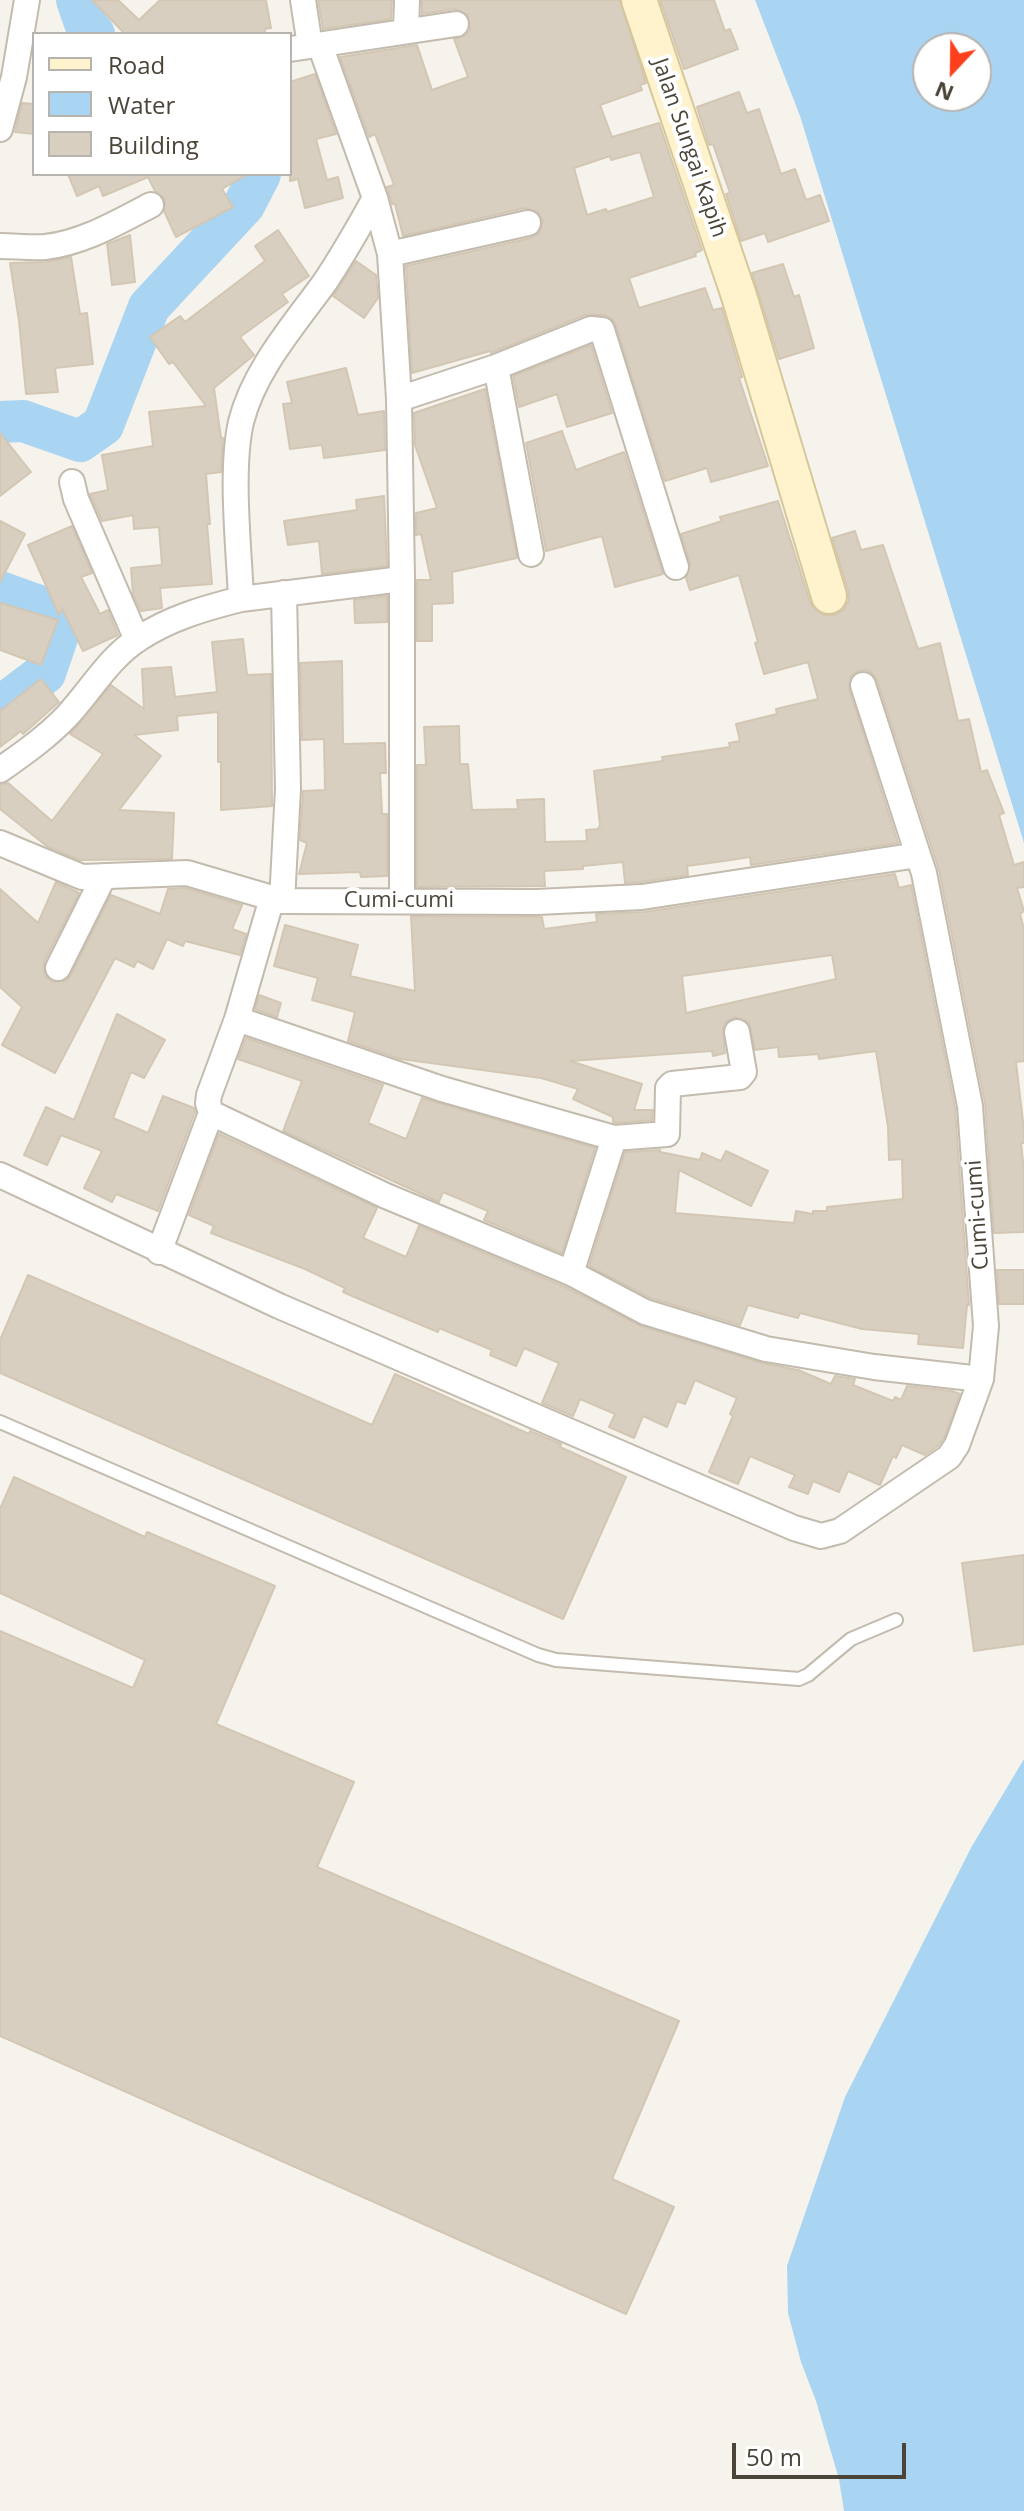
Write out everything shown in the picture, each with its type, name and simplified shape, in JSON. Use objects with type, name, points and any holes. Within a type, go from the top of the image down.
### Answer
[{"type":"street","points":[[0,129],[14,77],[27,0]]},
{"type":"street","points":[[303,0],[307,46],[375,198],[390,254],[399,399],[402,900]]},
{"type":"street","points":[[406,30],[407,0]]},
{"type":"street","name":"Jalan Sungai Kapih","points":[[639,0],[739,296],[829,596]]},
{"type":"street","points":[[307,46],[456,24]]},
{"type":"street","points":[[241,599],[236,466],[241,423],[267,364],[352,241],[375,198]]},
{"type":"street","points":[[0,246],[45,247],[71,241],[151,205]]},
{"type":"street","points":[[390,254],[528,223]]},
{"type":"street","points":[[399,399],[496,367],[591,329],[602,330],[676,567]]},
{"type":"street","points":[[496,367],[531,554]]},
{"type":"street","points":[[72,482],[76,499],[137,640]]},
{"type":"street","points":[[0,770],[45,738],[69,714],[101,672],[137,640],[181,616],[241,599],[402,579]]},
{"type":"street","points":[[159,1252],[211,1113],[209,1095],[277,899],[288,789],[284,593]]},
{"type":"street","points":[[863,685],[918,855]]},
{"type":"street","name":"Cumi-cumi","points":[[0,843],[82,877],[187,873],[277,899],[537,902],[642,897],[918,855],[970,1106],[986,1326],[981,1379],[957,1445],[949,1457],[840,1531],[821,1536],[806,1533],[159,1252],[0,1175]]},
{"type":"street","points":[[58,968],[104,876]]},
{"type":"street","points":[[237,1019],[442,1089],[614,1138],[667,1134],[668,1088],[672,1084],[740,1077],[744,1072],[737,1032]]},
{"type":"street","points":[[211,1113],[386,1196],[571,1273],[645,1312],[766,1349],[874,1367],[981,1379]]},
{"type":"street","points":[[571,1273],[614,1138]]},
{"type":"lane","points":[[0,1422],[538,1655],[556,1660],[799,1679],[851,1639],[896,1620]]},
{"type":"water","points":[[755,0],[1024,0],[1024,843],[800,116]]},
{"type":"water","points":[[1024,1759],[1024,2511],[844,2511],[839,2479],[788,2313],[787,2266],[845,2097],[972,1846]]},
{"type":"building","points":[[92,0],[118,0],[139,20],[160,0],[266,0],[271,28],[264,29],[265,32],[123,32]]},
{"type":"building","points":[[318,0],[392,0],[391,19],[323,29]]},
{"type":"building","points":[[422,0],[620,0],[646,83],[640,85],[642,90],[600,105],[612,137],[659,123],[702,250],[695,253],[696,256],[629,278],[639,308],[705,288],[713,310],[722,308],[742,377],[739,378],[768,466],[711,482],[707,468],[665,481],[616,326],[612,319],[604,315],[585,315],[491,353],[412,373],[406,266],[531,238],[539,233],[543,220],[538,212],[525,208],[403,236],[387,187],[394,185],[375,134],[369,137],[340,57],[417,45],[432,90],[468,77],[454,39],[465,36],[470,30],[468,15],[455,9],[422,14]],"holes":[[[640,152],[654,197],[587,215],[574,168],[610,156],[611,160]]]},
{"type":"building","points":[[660,0],[714,0],[725,31],[730,29],[738,49],[684,69]]},
{"type":"building","points":[[315,74],[336,134],[316,139],[327,180],[338,177],[343,198],[305,208],[298,179],[290,181],[292,81]]},
{"type":"building","points":[[739,92],[747,113],[759,109],[781,174],[795,169],[806,200],[820,195],[829,221],[768,242],[765,233],[741,241],[726,194],[730,193],[713,144],[709,145],[697,107]]},
{"type":"building","points":[[22,103],[32,104],[32,134],[15,132]]},
{"type":"building","points":[[69,176],[245,176],[222,189],[233,207],[176,237],[164,211],[165,199],[155,191],[148,177],[103,196],[99,186],[77,196]]},
{"type":"building","points":[[278,230],[309,276],[282,294],[288,302],[240,337],[254,355],[214,388],[223,438],[221,472],[206,474],[212,584],[160,588],[162,608],[141,611],[133,594],[131,568],[162,565],[159,527],[134,529],[133,515],[102,521],[90,494],[108,490],[102,455],[153,446],[149,412],[206,406],[150,337],[180,316],[185,322],[265,261],[255,246]]},
{"type":"building","points":[[130,235],[135,282],[112,285],[107,244]]},
{"type":"building","points":[[71,257],[80,314],[87,313],[93,364],[55,368],[58,392],[26,394],[10,263],[46,262]]},
{"type":"building","points":[[356,261],[376,275],[378,298],[364,318],[333,296]]},
{"type":"building","points":[[783,264],[794,297],[799,295],[814,348],[779,359],[752,273]]},
{"type":"building","points":[[591,345],[612,413],[567,427],[557,394],[519,407],[513,376]]},
{"type":"building","points":[[346,368],[358,415],[384,411],[385,450],[324,458],[322,445],[290,449],[283,404],[292,403],[287,382]]},
{"type":"building","points":[[485,389],[517,558],[452,572],[453,603],[432,604],[432,641],[417,641],[417,580],[431,580],[421,534],[416,535],[416,513],[437,508],[415,445],[414,413]]},
{"type":"building","points":[[562,431],[576,470],[624,452],[663,574],[615,587],[602,536],[546,551],[526,443]]},
{"type":"building","points":[[0,433],[31,472],[0,496]]},
{"type":"building","points":[[384,496],[387,566],[322,574],[319,541],[288,545],[284,521],[357,510],[356,500]]},
{"type":"building","points":[[778,501],[810,602],[815,610],[824,615],[835,615],[844,609],[849,600],[832,538],[855,531],[861,550],[883,545],[918,649],[940,643],[958,721],[969,719],[981,772],[987,770],[1004,813],[999,815],[1014,865],[1024,862],[1024,887],[1017,888],[1024,911],[1020,914],[1024,929],[1024,1061],[1016,1062],[1024,1130],[1024,1143],[1021,1143],[1024,1232],[994,1233],[985,1103],[939,870],[877,680],[872,673],[858,671],[851,676],[849,689],[898,843],[751,865],[750,857],[687,866],[688,875],[641,882],[625,883],[623,862],[583,866],[583,869],[544,871],[545,886],[417,887],[417,765],[426,765],[424,727],[459,726],[460,764],[468,764],[472,810],[518,809],[517,800],[544,799],[545,842],[587,841],[586,830],[598,829],[600,825],[594,771],[730,747],[729,743],[740,741],[736,724],[777,714],[776,709],[818,699],[808,662],[764,674],[739,575],[690,590],[686,578],[690,563],[681,534],[722,521],[720,517]]},
{"type":"building","points":[[0,521],[25,534],[0,582]]},
{"type":"building","points":[[72,526],[92,573],[81,577],[100,614],[108,610],[118,635],[83,651],[62,608],[59,615],[28,545]]},
{"type":"building","points":[[387,596],[387,622],[355,623],[354,600]]},
{"type":"building","points":[[0,603],[58,620],[41,665],[0,650]]},
{"type":"building","points":[[243,639],[247,675],[271,674],[272,806],[221,810],[218,712],[177,716],[178,730],[134,735],[161,756],[119,810],[174,813],[172,859],[80,860],[48,847],[0,809],[0,785],[8,783],[52,821],[103,754],[70,734],[111,685],[144,709],[142,669],[171,667],[175,697],[217,692],[212,642]]},
{"type":"building","points":[[342,661],[343,744],[385,743],[386,773],[380,773],[382,814],[387,814],[387,876],[361,877],[360,872],[299,874],[307,843],[300,840],[303,791],[325,790],[324,739],[302,740],[300,663]]},
{"type":"building","points":[[41,679],[59,702],[23,734],[21,731],[0,747],[0,711]]},
{"type":"building","points":[[895,874],[899,888],[911,885],[955,1108],[969,1305],[963,1348],[918,1344],[919,1334],[862,1329],[800,1313],[798,1318],[748,1305],[740,1325],[651,1298],[589,1266],[625,1152],[660,1150],[700,1160],[702,1153],[721,1161],[726,1151],[768,1171],[751,1206],[679,1170],[675,1213],[794,1223],[796,1211],[813,1214],[813,1211],[827,1211],[827,1207],[903,1199],[902,1159],[889,1160],[888,1127],[876,1051],[819,1059],[818,1054],[779,1057],[778,1047],[755,1050],[749,1023],[735,1017],[727,1021],[723,1028],[725,1053],[713,1056],[712,1051],[570,1061],[642,1084],[634,1110],[653,1110],[652,1120],[616,1123],[613,1117],[573,1099],[578,1089],[541,1078],[401,1059],[348,1041],[355,1012],[312,1000],[318,978],[274,966],[285,925],[358,945],[350,976],[415,991],[411,916],[542,917],[544,929],[597,922],[596,914],[644,912]],"holes":[[[832,955],[836,979],[686,1013],[682,976]]]},
{"type":"building","points":[[56,882],[79,893],[44,962],[45,976],[52,982],[66,981],[71,975],[111,895],[160,914],[168,889],[185,888],[242,905],[232,929],[246,934],[240,955],[185,941],[183,946],[167,939],[153,969],[137,961],[134,967],[115,958],[55,1073],[2,1045],[22,1007],[0,987],[0,889],[38,923]]},
{"type":"building","points":[[259,995],[281,1003],[277,1017],[255,1009]]},
{"type":"building","points":[[117,1014],[165,1040],[144,1078],[131,1072],[113,1118],[148,1133],[163,1096],[194,1108],[195,1112],[158,1211],[116,1194],[112,1202],[84,1188],[102,1151],[61,1135],[47,1165],[24,1155],[46,1107],[74,1120]]},
{"type":"building","points":[[246,1038],[383,1085],[368,1123],[406,1139],[422,1098],[595,1148],[562,1253],[484,1220],[488,1211],[443,1192],[439,1202],[283,1131],[302,1081],[238,1059]]},
{"type":"building","points":[[219,1134],[377,1208],[363,1238],[406,1257],[419,1226],[565,1287],[641,1326],[762,1363],[798,1370],[831,1384],[835,1376],[855,1379],[853,1385],[893,1401],[895,1397],[901,1400],[907,1386],[960,1394],[944,1438],[925,1455],[902,1445],[896,1458],[893,1456],[880,1485],[848,1471],[839,1492],[813,1481],[808,1494],[789,1487],[795,1475],[750,1456],[738,1484],[709,1472],[733,1416],[730,1414],[737,1398],[695,1380],[685,1404],[677,1401],[667,1427],[643,1416],[634,1438],[609,1427],[615,1414],[580,1399],[573,1416],[542,1403],[559,1363],[524,1348],[516,1366],[490,1355],[492,1350],[439,1328],[438,1332],[343,1292],[345,1288],[305,1269],[211,1233],[214,1226],[189,1215]]},
{"type":"building","points":[[997,1270],[1024,1270],[1024,1304],[999,1304]]},
{"type":"building","points":[[28,1275],[372,1425],[395,1374],[529,1434],[530,1431],[561,1444],[560,1447],[626,1477],[563,1619],[0,1373],[0,1340]]},
{"type":"building","points":[[14,1477],[145,1537],[147,1532],[275,1586],[216,1724],[354,1782],[317,1867],[679,2021],[612,2179],[674,2207],[626,2314],[0,2036],[0,1631],[133,1688],[145,1660],[0,1593],[0,1509]]},
{"type":"building","points":[[1024,1555],[1024,1644],[974,1651],[962,1563]]},
{"type":"waterway","points":[[77,0],[85,23],[92,32]]},
{"type":"waterway","points":[[0,422],[23,421],[80,441],[103,425],[149,307],[244,205],[259,176]]},
{"type":"waterway","points":[[0,592],[42,607],[62,623],[45,673],[0,707]]}]
